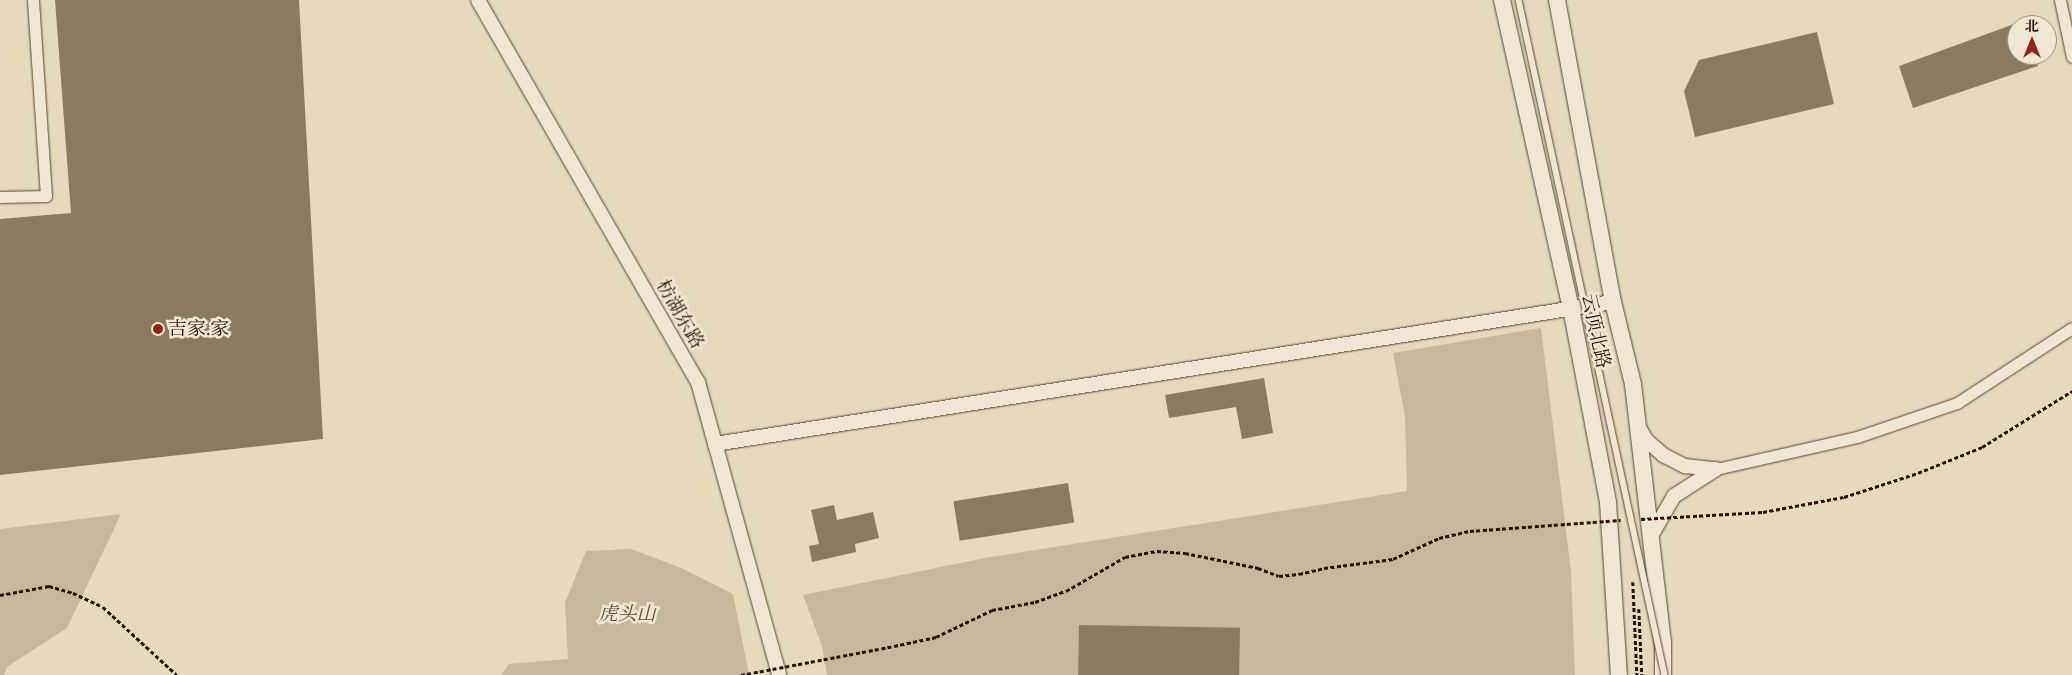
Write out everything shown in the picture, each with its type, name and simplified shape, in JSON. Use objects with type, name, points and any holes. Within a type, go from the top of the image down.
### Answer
[{"type":"main road","name":"云顶北路","points":[[1502,0],[1570,308],[1608,502],[1619,675]]},
{"type":"main road","name":"云顶北路","points":[[1557,0],[1613,302],[1633,384],[1663,642],[1664,675]]},
{"type":"street","points":[[0,197],[46,196],[33,0]]},
{"type":"street","name":"枋湖东路","points":[[478,0],[698,382],[779,675]]},
{"type":"street","points":[[2060,0],[2072,57]]},
{"type":"street","points":[[715,444],[1613,302]]},
{"type":"street","points":[[1638,425],[1646,440],[1663,455],[1685,466],[1716,469],[1856,437],[1958,403],[2072,328]]},
{"type":"street","points":[[1651,536],[1674,496],[1716,469]]},
{"type":"lane","points":[[1519,0],[1664,675]]},
{"type":"path","points":[[1631,520],[1763,512],[1844,497],[1918,473],[1982,447],[2042,412],[2072,391]]},
{"type":"path","points":[[741,675],[936,637],[992,610],[1050,596],[1125,557],[1158,551],[1185,553],[1258,568],[1279,576],[1392,559],[1439,538],[1470,532],[1626,520]]},
{"type":"path","points":[[0,595],[49,586],[73,593],[103,607],[177,675]]},
{"type":"green space","points":[[1541,328],[1571,571],[1575,675],[827,675],[822,646],[803,595],[985,558],[1407,491],[1405,416],[1393,353]]},
{"type":"green space","points":[[121,514],[67,628],[7,667],[4,675],[0,675],[0,529]]},
{"type":"green space","name":"虎头山","points":[[631,549],[679,567],[733,594],[749,675],[501,675],[509,664],[568,659],[565,603],[586,551]]},
{"type":"building","name":"吉家.家","points":[[55,0],[299,0],[323,439],[0,475],[0,219],[71,213]]},
{"type":"building","points":[[2007,27],[2007,65],[2038,66],[1913,108],[1899,66]]},
{"type":"building","points":[[1817,32],[1834,104],[1695,137],[1684,91],[1699,60]]},
{"type":"building","points":[[1264,378],[1273,433],[1242,439],[1236,407],[1169,418],[1165,395]]},
{"type":"building","points":[[1068,483],[1074,523],[960,541],[953,501]]},
{"type":"building","points":[[834,505],[837,520],[873,512],[879,538],[855,544],[856,552],[812,562],[809,546],[819,544],[811,510]]},
{"type":"building","points":[[1079,625],[1240,628],[1239,675],[1078,675]]},
{"type":"place","name":"吉家.家","points":[[158,329]]}]
